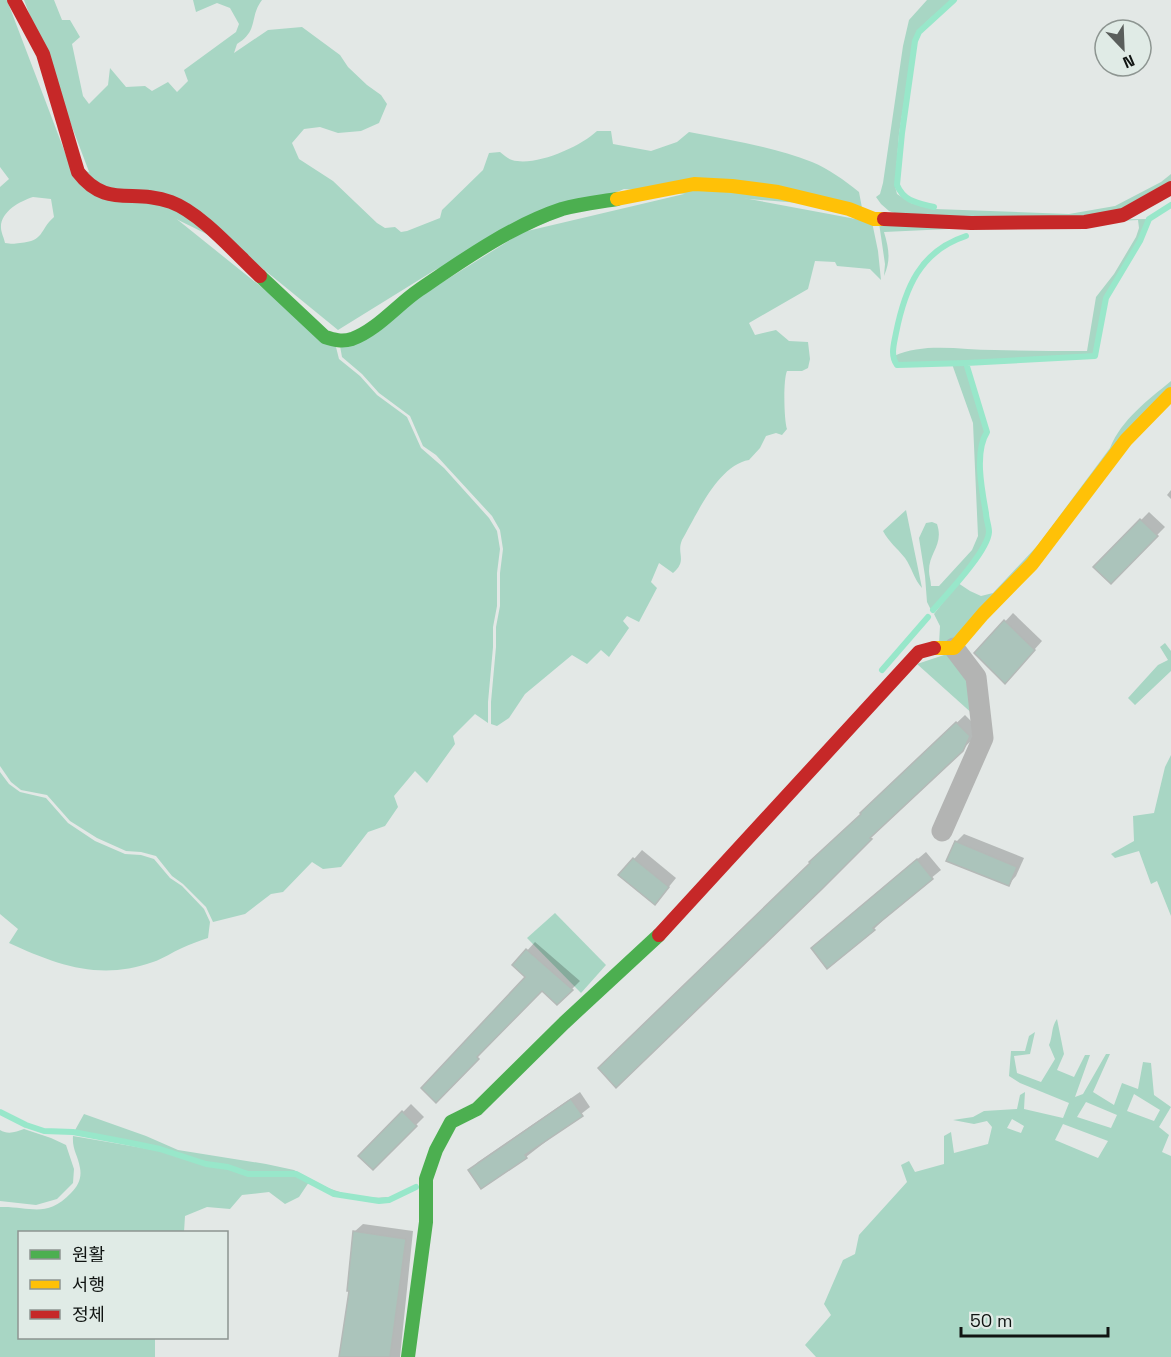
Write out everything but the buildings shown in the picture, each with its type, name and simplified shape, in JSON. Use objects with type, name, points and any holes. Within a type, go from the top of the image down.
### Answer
[{"type":"street","points":[[14,0],[43,54],[78,172],[88,185],[105,194],[147,196],[171,202],[192,213],[325,337],[337,341],[351,339],[370,329],[402,302],[458,263],[526,225],[563,209],[694,184],[778,192],[849,209],[874,219],[971,223],[1085,222],[1123,215],[1171,188]]},
{"type":"street","points":[[954,648],[983,614],[1032,564],[1126,440],[1171,394]]},
{"type":"street","points":[[408,1357],[426,1222],[426,1179],[436,1150],[451,1122],[477,1109],[564,1023],[666,929],[919,652],[937,647],[954,648]]},
{"type":"street","points":[[942,831],[983,738],[975,677],[954,648]]},
{"type":"green space","points":[[0,0],[7,0],[69,163],[158,204],[336,347],[339,359],[360,376],[377,395],[407,417],[421,448],[444,468],[489,518],[497,531],[500,549],[488,723],[475,714],[453,736],[455,744],[427,783],[415,771],[394,796],[398,807],[385,826],[368,832],[341,867],[323,869],[312,862],[283,892],[271,894],[245,914],[213,922],[206,907],[172,876],[156,856],[126,851],[97,838],[70,821],[47,795],[21,790],[11,782],[0,766],[0,187],[9,179],[0,167]],"holes":[[[33,197],[51,199],[54,217],[38,237],[28,242],[5,243],[1,228],[7,212],[22,201]]]},
{"type":"green space","points":[[24,0],[54,0],[62,20],[70,20],[80,37],[72,44],[83,96],[89,104],[108,85],[110,68],[126,87],[145,86],[152,91],[168,82],[177,92],[188,81],[184,70],[236,32],[239,24],[230,8],[217,3],[196,12],[193,0],[262,0],[251,29],[237,44],[234,53],[268,30],[302,27],[340,55],[348,67],[381,95],[387,104],[379,123],[361,131],[338,133],[320,127],[304,129],[292,143],[299,159],[333,181],[377,223],[385,228],[395,227],[401,232],[440,218],[442,210],[483,170],[489,153],[500,152],[512,160],[533,161],[569,149],[597,131],[611,131],[613,144],[651,151],[677,142],[689,132],[782,152],[818,165],[842,179],[859,192],[862,208],[624,189],[435,270],[338,330],[241,251],[91,177]]},
{"type":"green space","points":[[927,0],[952,0],[926,23],[914,39],[899,134],[895,186],[897,194],[911,203],[935,209],[1069,214],[1115,206],[1161,182],[1171,174],[1171,184],[1122,212],[1082,219],[970,219],[900,215],[889,211],[876,197],[880,194],[883,183],[903,46],[909,20]]},
{"type":"green space","points":[[701,190],[872,222],[881,280],[870,269],[837,266],[835,262],[815,261],[808,289],[749,323],[755,335],[776,330],[789,341],[808,342],[810,359],[808,368],[802,371],[787,371],[784,400],[787,429],[782,435],[776,433],[766,436],[760,448],[749,460],[727,471],[718,481],[701,505],[682,540],[680,564],[673,573],[659,563],[651,582],[657,588],[639,622],[627,616],[623,621],[629,628],[609,657],[601,650],[587,664],[572,655],[525,694],[509,718],[497,726],[491,724],[503,549],[500,530],[492,516],[436,455],[423,446],[410,416],[379,393],[342,357],[340,346],[523,232]]},
{"type":"green space","points":[[1147,219],[1138,242],[1104,299],[1094,356],[898,363],[894,356],[930,348],[1087,351],[1096,297],[1114,274],[1139,228],[1138,220],[884,232],[888,265],[884,276],[885,264],[879,223]]},
{"type":"green space","points":[[952,364],[965,364],[986,432],[980,450],[979,471],[988,532],[981,550],[973,561],[931,610],[927,602],[919,538],[926,523],[937,524],[939,531],[938,543],[930,564],[931,586],[939,586],[972,550],[978,536],[973,423]]},
{"type":"green space","points":[[1171,381],[1171,390],[1120,443],[1029,563],[979,614],[953,646],[939,644],[940,626],[934,614],[958,583],[981,596],[993,593],[1038,545],[1110,448],[1128,419]]},
{"type":"green space","points":[[906,510],[922,588],[905,558],[883,531]]},
{"type":"green space","points":[[1165,643],[1171,651],[1171,671],[1135,705],[1128,698],[1158,665],[1168,660],[1160,647]]},
{"type":"green space","points":[[947,654],[965,669],[975,716],[917,664]]},
{"type":"green space","points":[[1171,755],[1171,916],[1157,881],[1151,884],[1139,851],[1115,858],[1111,854],[1134,841],[1133,816],[1154,813],[1165,767]]},
{"type":"green space","points":[[0,772],[9,784],[20,792],[46,798],[68,823],[95,841],[125,854],[154,859],[170,878],[182,886],[204,909],[210,922],[208,938],[153,962],[134,968],[115,970],[79,968],[62,964],[9,943],[18,929],[0,914]]},
{"type":"green space","points":[[555,913],[606,965],[581,993],[527,938]]},
{"type":"green space","points":[[1057,1019],[1064,1054],[1057,1070],[1074,1077],[1085,1055],[1090,1055],[1075,1097],[1083,1094],[1106,1054],[1110,1054],[1093,1092],[1114,1105],[1122,1083],[1138,1089],[1143,1062],[1151,1063],[1154,1095],[1171,1107],[1159,1127],[1169,1135],[1162,1152],[1171,1156],[1171,1357],[816,1357],[805,1345],[831,1315],[824,1304],[843,1260],[855,1254],[859,1235],[907,1182],[901,1165],[909,1161],[915,1172],[944,1164],[944,1136],[951,1132],[954,1153],[988,1144],[992,1127],[987,1121],[974,1124],[953,1120],[973,1117],[984,1111],[1017,1109],[1020,1095],[1025,1092],[1024,1109],[1063,1118],[1069,1103],[1020,1083],[1009,1076],[1011,1051],[1025,1051],[1029,1036],[1035,1032],[1030,1054],[1014,1056],[1017,1073],[1041,1082],[1055,1059],[1049,1045]],"holes":[[[1134,1094],[1160,1110],[1154,1121],[1127,1111]],[[1086,1102],[1117,1115],[1111,1128],[1077,1117]],[[1012,1119],[1024,1126],[1021,1133],[1007,1128]],[[1063,1124],[1108,1141],[1098,1158],[1055,1140]]]},
{"type":"green space","points":[[84,1114],[178,1150],[294,1170],[328,1188],[358,1196],[334,1193],[295,1173],[248,1173],[159,1148],[74,1132]]},
{"type":"green space","points":[[24,1129],[66,1145],[74,1169],[73,1183],[57,1199],[36,1205],[0,1201],[0,1130],[9,1133]]},
{"type":"green space","points":[[73,1136],[160,1151],[206,1166],[228,1168],[249,1175],[296,1176],[309,1182],[299,1197],[285,1204],[269,1192],[242,1195],[230,1209],[207,1207],[185,1216],[184,1231],[18,1231],[18,1339],[155,1339],[155,1357],[0,1357],[0,1207],[45,1209],[62,1201],[71,1193],[80,1178],[79,1163],[73,1145]]},
{"type":"waterway","points":[[934,207],[908,198],[903,195],[897,185],[902,133],[915,41],[919,32],[954,0]]},
{"type":"waterway","points":[[933,610],[975,561],[989,532],[980,472],[981,450],[987,432],[966,363],[1095,356],[1106,298],[1140,241],[1149,219],[1171,205]]},
{"type":"waterway","points":[[966,236],[937,251],[917,273],[904,301],[893,353],[897,365],[966,363]]},
{"type":"waterway","points":[[882,670],[928,617]]},
{"type":"waterway","points":[[0,1112],[44,1131],[73,1132],[160,1149],[206,1164],[228,1167],[248,1174],[296,1174],[334,1194],[379,1201],[389,1200],[416,1187]]},
{"type":"traffic: fast","points":[[260,276],[325,337],[348,340],[370,330],[419,290],[506,234],[562,209],[617,199]]},
{"type":"traffic: fast","points":[[408,1357],[426,1222],[426,1179],[436,1150],[451,1122],[477,1109],[564,1023],[659,935]]},
{"type":"traffic: slow","points":[[617,199],[694,184],[732,186],[778,192],[849,209],[874,219],[884,219]]},
{"type":"traffic: slow","points":[[934,648],[954,648],[983,614],[1032,564],[1126,440],[1171,394]]},
{"type":"traffic: jam","points":[[14,0],[43,54],[78,172],[88,183],[110,194],[157,198],[182,207],[206,224],[260,276]]},
{"type":"traffic: jam","points":[[884,219],[971,223],[1085,222],[1123,215],[1171,188]]},
{"type":"traffic: jam","points":[[659,935],[919,652],[934,648]]}]
